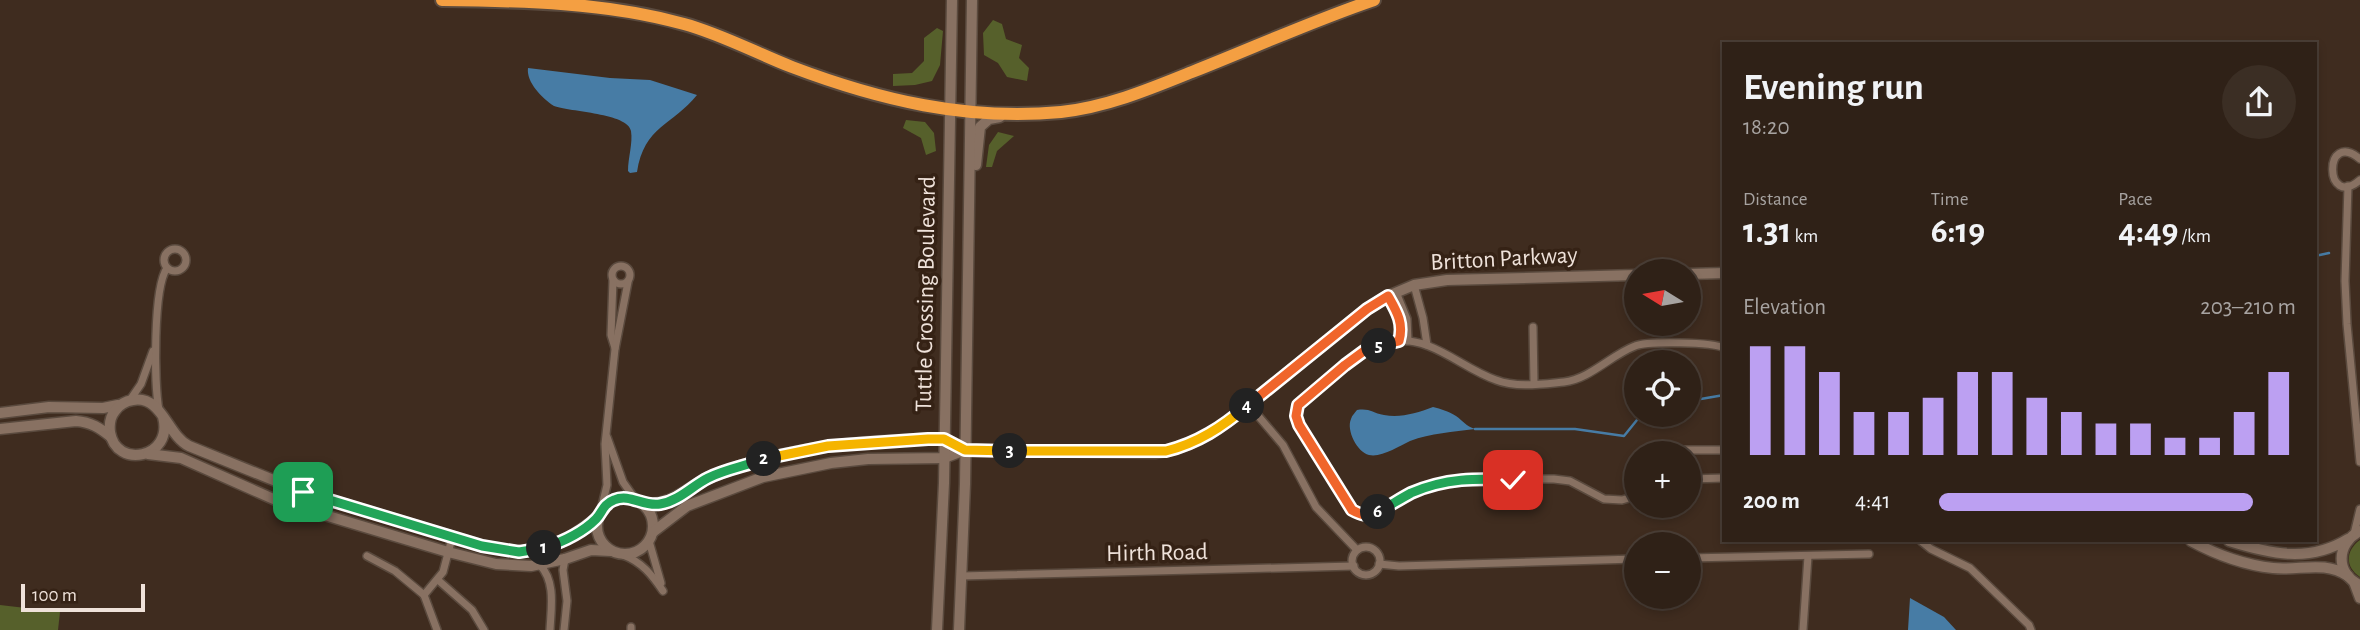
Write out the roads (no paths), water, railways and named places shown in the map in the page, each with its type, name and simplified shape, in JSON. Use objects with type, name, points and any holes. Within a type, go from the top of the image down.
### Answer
[{"type":"highway","points":[[442,0],[566,6],[625,11],[662,18],[714,34],[790,66],[885,99],[971,112],[1013,114],[1062,112],[1110,103],[1374,0]]},
{"type":"main road","name":"Tuttle Crossing Boulevard","points":[[937,630],[944,458],[951,0]]},
{"type":"main road","name":"Tuttle Crossing Boulevard","points":[[958,630],[965,450],[972,0]]},
{"type":"main road","points":[[970,199],[975,187],[980,127],[989,119],[1013,114]]},
{"type":"main road","points":[[1701,274],[1722,273]]},
{"type":"main road","name":"Britton Parkway","points":[[965,450],[1166,451],[1186,446],[1208,436],[1249,405],[1367,309],[1414,285],[1447,280],[1624,275]]},
{"type":"main road","points":[[0,413],[50,407],[108,408],[126,402],[146,401],[161,413],[184,443],[262,477],[452,538],[519,552],[538,550],[566,540],[616,499],[659,504],[669,502],[708,478],[789,453],[864,442],[944,439],[965,450]]},
{"type":"main road","points":[[126,402],[112,416],[109,427],[117,447],[127,453],[181,458],[278,500],[448,552],[496,564],[520,566],[540,565],[591,550],[623,555],[638,551],[651,536],[687,506],[763,477],[843,462],[944,458],[965,450]]},
{"type":"main road","points":[[144,454],[158,446],[163,438],[165,427],[161,413]]},
{"type":"main road","points":[[0,429],[76,421],[98,427],[111,437]]},
{"type":"main road","points":[[639,502],[652,517],[651,536]]},
{"type":"main road","points":[[599,514],[596,528],[598,537],[611,551]]},
{"type":"main road","points":[[2232,542],[2250,548],[2293,554],[2323,552],[2354,535]]},
{"type":"main road","points":[[2354,535],[2341,553],[2341,561],[2354,581],[2360,598]]},
{"type":"main road","points":[[2193,542],[2231,559],[2256,566],[2286,569],[2325,566],[2337,569],[2354,581]]},
{"type":"street","points":[[2360,159],[2344,154],[2332,164],[2331,169],[2338,183],[2348,186],[2360,180]]},
{"type":"street","points":[[2348,186],[2345,272],[2347,324],[2360,462]]},
{"type":"street","points":[[599,514],[607,485],[604,460],[615,349],[630,272],[622,266],[613,271],[611,335],[615,349]]},
{"type":"street","points":[[161,413],[155,379],[156,337],[162,279],[167,268]]},
{"type":"street","points":[[613,280],[620,285],[628,282]]},
{"type":"street","points":[[1414,285],[1427,345]]},
{"type":"street","points":[[1392,294],[1405,323],[1404,341]]},
{"type":"street","points":[[1405,323],[1423,318]]},
{"type":"street","points":[[1533,327],[1534,383]]},
{"type":"street","points":[[126,402],[148,369],[156,337]]},
{"type":"street","points":[[1624,499],[1604,499],[1570,481],[1466,479],[1447,481],[1412,493],[1372,515],[1362,515],[1352,510],[1299,425],[1296,416],[1298,405],[1364,351],[1393,341],[1417,341],[1493,380],[1513,384],[1573,380],[1636,345],[1711,343],[1722,347]]},
{"type":"street","points":[[1249,405],[1283,445],[1316,507],[1357,550]]},
{"type":"street","points":[[606,435],[622,482],[639,502]]},
{"type":"street","points":[[1701,450],[1722,450]]},
{"type":"street","points":[[1701,478],[1722,478]]},
{"type":"street","points":[[2354,535],[2360,509]]},
{"type":"street","points":[[623,555],[634,559],[649,571],[663,591],[651,536]]},
{"type":"street","points":[[424,595],[438,580],[452,538]]},
{"type":"street","points":[[1923,542],[1931,550],[1970,568],[2031,630]]},
{"type":"street","points":[[1363,547],[1374,549],[1379,564],[1368,574],[1359,572],[1352,559],[1357,550],[1363,547]]},
{"type":"street","points":[[1701,558],[1869,554]]},
{"type":"street","points":[[367,556],[395,570],[424,595],[437,630]]},
{"type":"street","points":[[1803,630],[1808,556]]},
{"type":"street","points":[[564,630],[567,600],[563,570],[565,559]]},
{"type":"street","points":[[1379,564],[1399,566],[1624,559]]},
{"type":"street","points":[[540,565],[548,574],[551,583],[550,630]]},
{"type":"street","name":"Hirth Road","points":[[961,576],[1354,566]]},
{"type":"street","points":[[438,580],[472,610],[484,630]]},
{"type":"water","points":[[528,68],[650,80],[697,95],[653,135],[646,145],[637,172],[630,173],[631,131],[627,125],[610,117],[554,106],[532,84]]},
{"type":"water","points":[[1433,407],[1453,414],[1475,429],[1426,436],[1374,455],[1360,450],[1351,434],[1352,416],[1357,410],[1397,416]]},
{"type":"water","points":[[1910,598],[1944,617],[1956,630],[1908,630]]},
{"type":"waterway","points":[[2317,256],[2329,253]]},
{"type":"waterway","points":[[1701,399],[1722,395]]},
{"type":"waterway","points":[[1475,429],[1575,429],[1624,436],[1631,427]]}]
